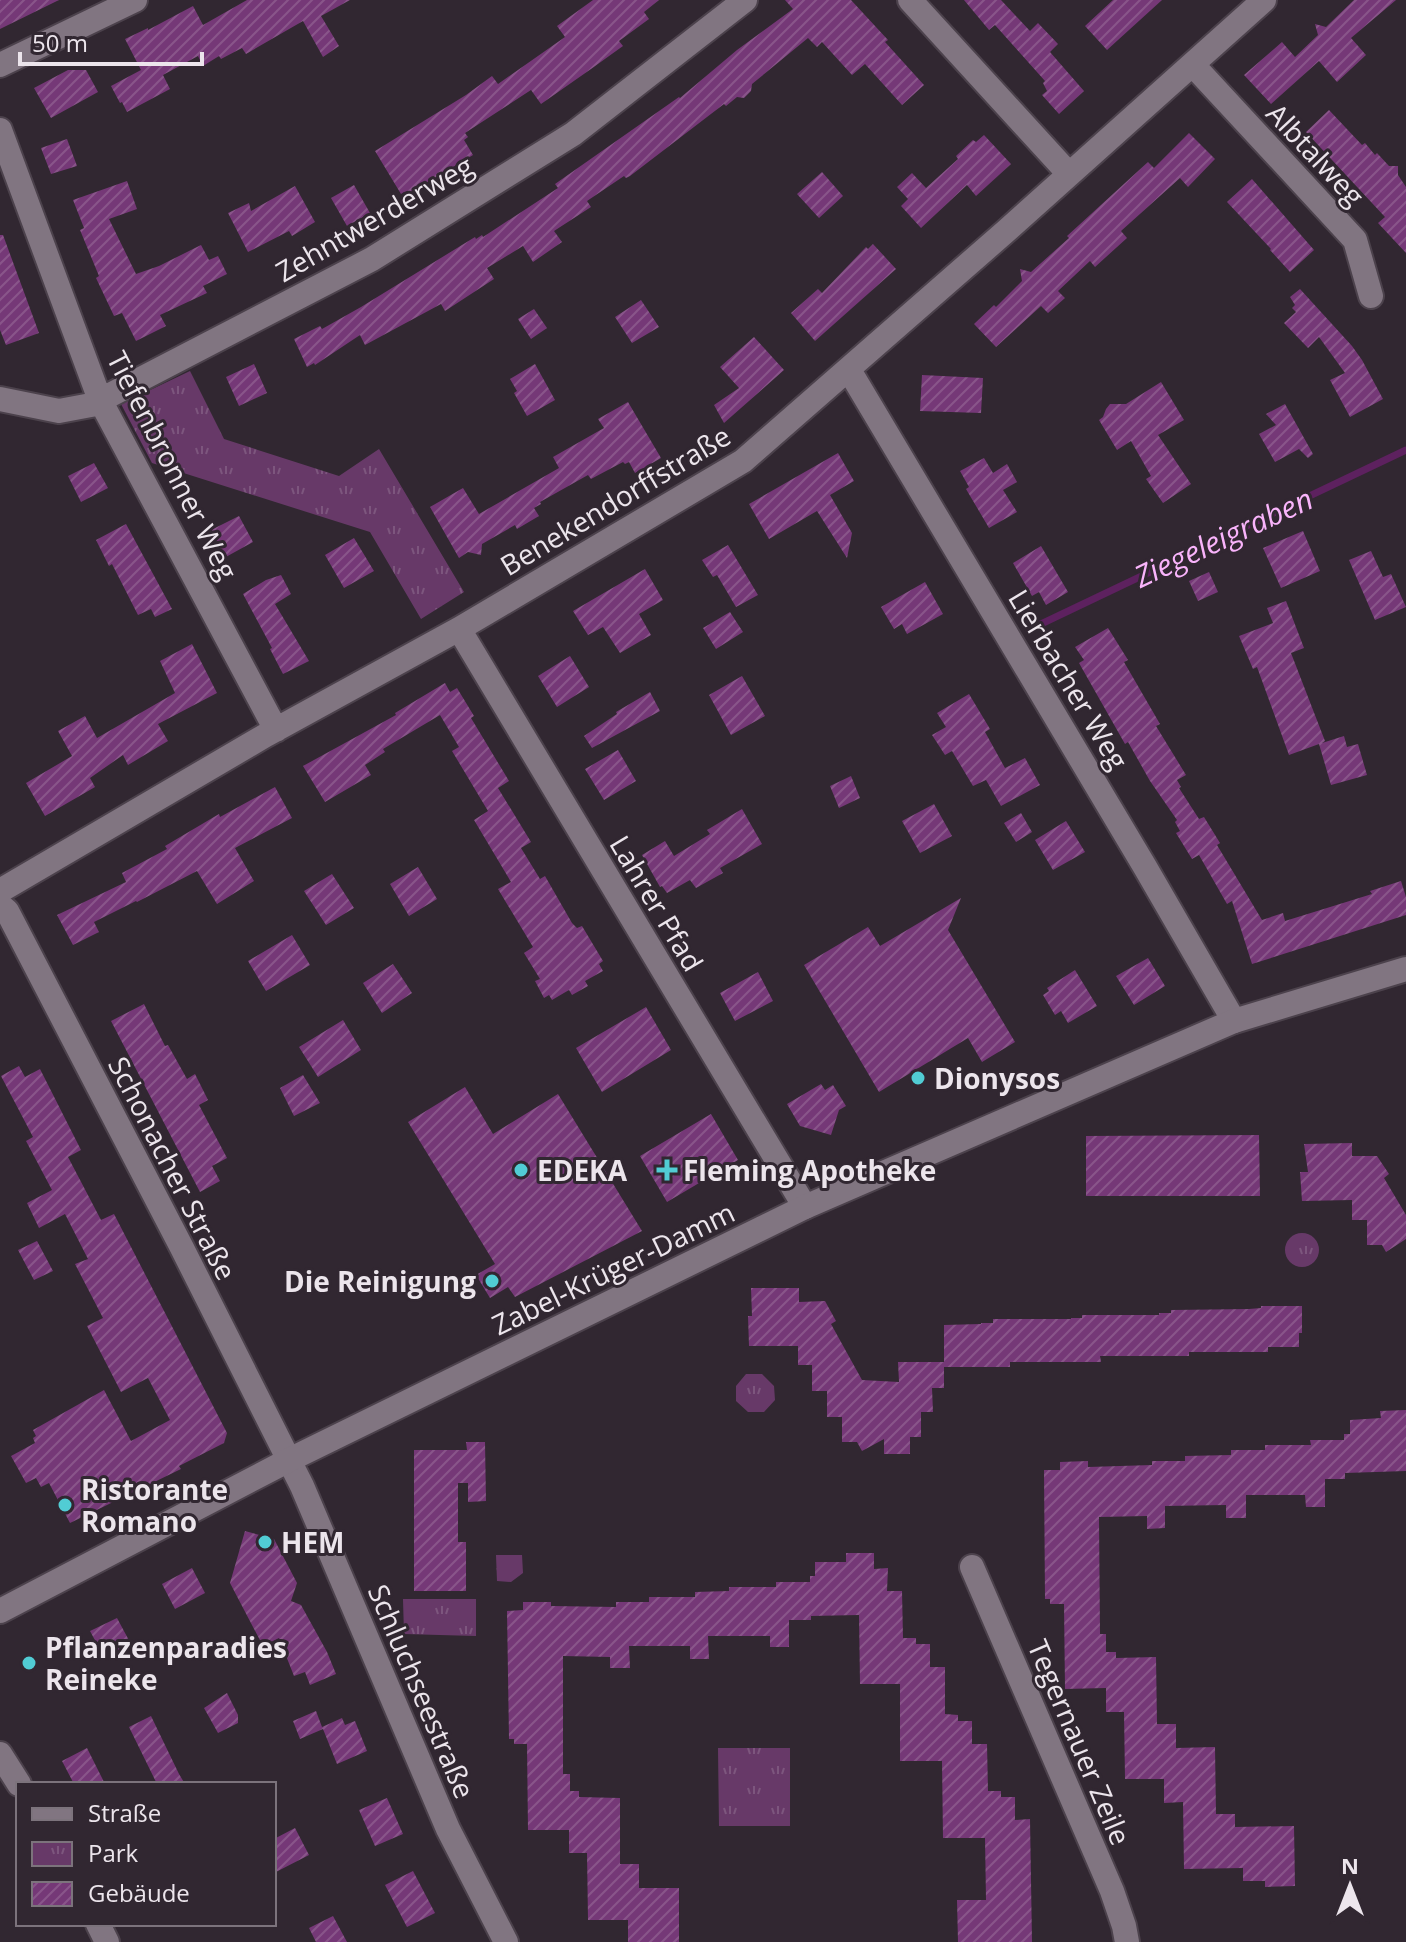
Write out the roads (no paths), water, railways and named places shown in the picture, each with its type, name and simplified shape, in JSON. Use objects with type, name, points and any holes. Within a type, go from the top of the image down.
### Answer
[{"type":"street","points":[[0,65],[135,0]]},
{"type":"street","name":"Zehntwerderweg","points":[[0,399],[59,411],[91,405],[372,259],[573,134],[745,0]]},
{"type":"street","points":[[910,0],[1069,174]]},
{"type":"street","name":"Benekendorffstraße","points":[[0,891],[276,730],[459,629],[743,461],[1264,0]]},
{"type":"street","name":"Albtalweg","points":[[1193,65],[1355,240],[1371,296]]},
{"type":"street","name":"Tiefenbronner Weg","points":[[0,130],[100,400],[276,730]]},
{"type":"street","name":"Lierbacher Weg","points":[[849,370],[1234,1021]]},
{"type":"street","name":"Lahrer Pfad","points":[[459,629],[805,1207]]},
{"type":"street","name":"Schonacher Straße","points":[[0,905],[7,911],[289,1460]]},
{"type":"street","name":"Zabel-Krüger-Damm","points":[[0,1611],[289,1460],[805,1207],[1234,1021],[1406,969]]},
{"type":"street","name":"Schluchseestraße","points":[[289,1460],[448,1829],[506,1942]]},
{"type":"street","name":"Tegernauer Zeile","points":[[972,1567],[1112,1891],[1127,1942]]},
{"type":"street","points":[[0,1754],[18,1782]]},
{"type":"waterway","name":"Ziegeleigraben","points":[[1041,624],[1406,450]]},
{"type":"place","name":"Dionysos","points":[[918,1078]]},
{"type":"place","name":"EDEKA","points":[[521,1170]]},
{"type":"place","name":"Fleming Apotheke","points":[[667,1170]]},
{"type":"place","name":"Die Reinigung","points":[[492,1281]]},
{"type":"place","name":"Ristorante Romano","points":[[65,1505]]},
{"type":"place","name":"HEM","points":[[265,1542]]},
{"type":"place","name":"Pflanzenparadies Reineke","points":[[29,1663]]}]
